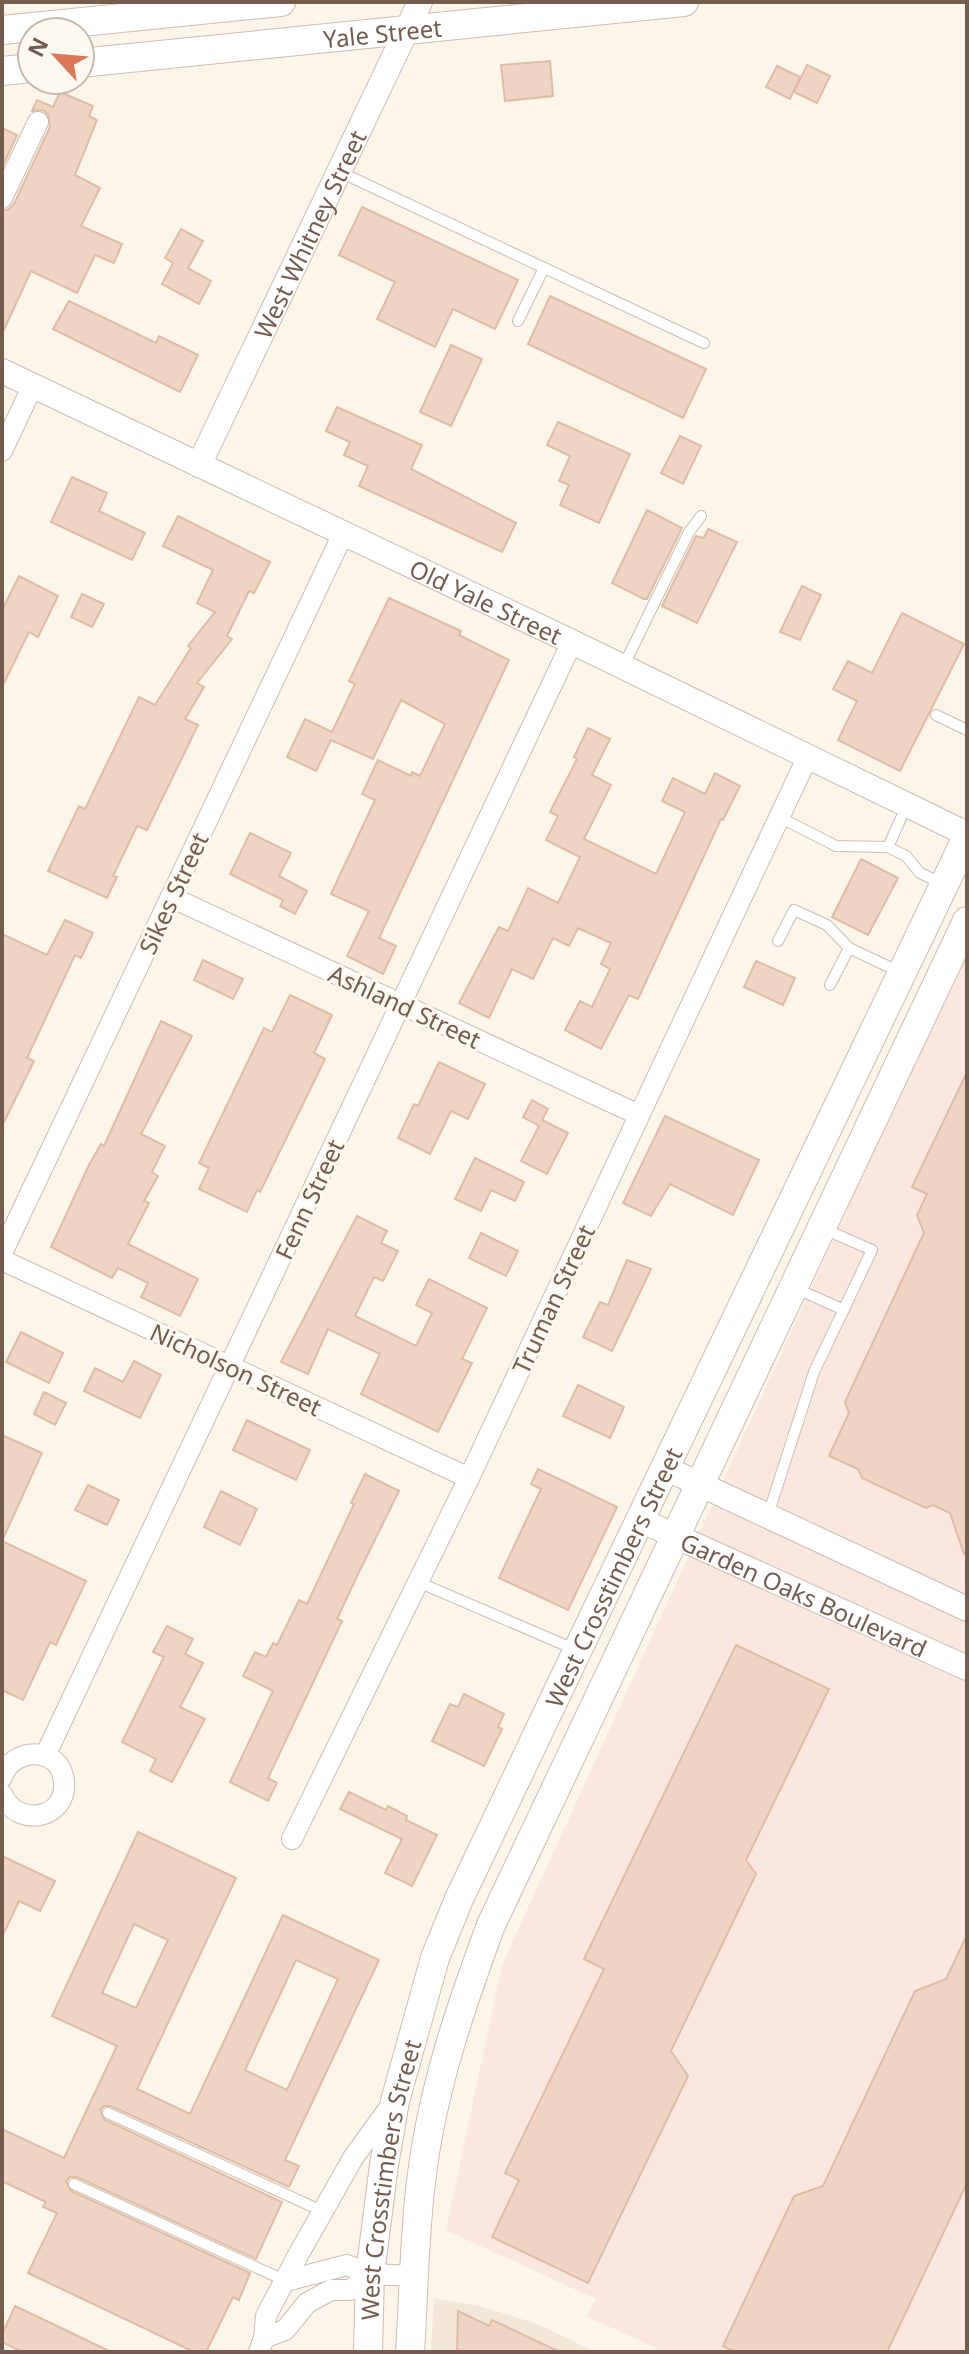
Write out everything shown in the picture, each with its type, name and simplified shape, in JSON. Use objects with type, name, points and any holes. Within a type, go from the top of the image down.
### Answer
[{"type":"main road","points":[[2,30],[281,2]]},
{"type":"main road","name":"Yale Street","points":[[96,61],[684,2]]},
{"type":"main road","name":"West Crosstimbers Street","points":[[368,2352],[370,2274],[384,2165],[395,2101],[435,1958],[459,1899],[967,835]]},
{"type":"main road","name":"West Crosstimbers Street","points":[[410,2352],[422,2175],[433,2111],[445,2056],[509,1881],[965,929]]},
{"type":"main road","points":[[805,1176],[838,1191]]},
{"type":"main road","points":[[574,1658],[606,1681]]},
{"type":"main road","points":[[435,1958],[470,1982]]},
{"type":"street","name":"West Whitney Street","points":[[199,465],[420,2]]},
{"type":"street","points":[[2,198],[38,122]]},
{"type":"street","name":"Old Yale Street","points":[[2,371],[572,642],[967,835]]},
{"type":"street","points":[[2,451],[33,385]]},
{"type":"street","name":"Sikes Street","points":[[2,1253],[343,534]]},
{"type":"street","name":"Fenn Street","points":[[45,1756],[572,642]]},
{"type":"street","name":"Truman Street","points":[[292,1839],[469,1478],[808,756]]},
{"type":"street","name":"Ashland Street","points":[[171,897],[639,1115]]},
{"type":"street","name":"Nicholson Street","points":[[2,1260],[469,1478]]},
{"type":"street","points":[[665,1468],[967,1609]]},
{"type":"street","name":"Garden Oaks Boulevard","points":[[640,1520],[967,1668]]},
{"type":"street","points":[[2,1777],[8,1764],[25,1754],[45,1756],[61,1771],[64,1781],[59,1802],[51,1810],[31,1817],[12,1809],[2,1794]]},
{"type":"street","points":[[261,2348],[266,2316],[322,2211],[353,2158],[395,2101]]},
{"type":"street","points":[[286,2281],[347,2265],[370,2274],[415,2276]]},
{"type":"street","points":[[261,2348],[285,2330],[307,2303],[331,2290],[350,2290],[370,2274]]},
{"type":"lane","points":[[339,171],[704,343]]},
{"type":"lane","points":[[518,321],[544,268]]},
{"type":"lane","points":[[623,667],[689,532],[701,516]]},
{"type":"lane","points":[[936,715],[967,730]]},
{"type":"lane","points":[[888,847],[907,805]]},
{"type":"lane","points":[[779,817],[836,846],[888,847],[906,856],[920,873],[944,884]]},
{"type":"lane","points":[[778,941],[794,910],[827,925],[849,948],[902,973]]},
{"type":"lane","points":[[830,985],[849,948]]},
{"type":"lane","points":[[768,1515],[814,1372],[872,1250],[821,1228]]},
{"type":"lane","points":[[792,1287],[844,1310]]},
{"type":"lane","points":[[418,1582],[574,1658]]},
{"type":"lane","points":[[108,2113],[322,2211]]},
{"type":"lane","points":[[74,2184],[286,2281]]},
{"type":"shaded area","points":[[967,947],[967,2352],[665,2352],[586,2316],[596,2299],[446,2230],[502,1965]]},
{"type":"shaded area","points":[[434,2298],[483,2307],[537,2324],[596,2352],[431,2352]]},
{"type":"building","points":[[550,61],[553,96],[505,101],[501,65]]},
{"type":"building","points":[[807,65],[830,76],[817,103],[794,92]]},
{"type":"building","points":[[777,66],[800,77],[790,99],[766,87]]},
{"type":"building","points":[[58,96],[69,96],[93,106],[89,116],[97,120],[75,175],[100,188],[81,226],[122,244],[114,263],[95,255],[77,293],[31,271],[2,334],[2,211],[14,204],[50,127],[48,114],[43,110],[32,111],[37,100],[53,107]]},
{"type":"building","points":[[2,128],[17,135],[2,168]]},
{"type":"building","points":[[362,207],[518,280],[495,329],[453,309],[435,347],[377,319],[395,282],[339,255]]},
{"type":"building","points":[[181,229],[203,241],[188,268],[211,281],[199,304],[162,284],[173,263],[165,258]]},
{"type":"building","points":[[550,296],[706,369],[683,418],[528,344]]},
{"type":"building","points":[[69,301],[156,343],[159,336],[198,355],[180,392],[53,329]]},
{"type":"building","points":[[451,345],[482,359],[451,426],[420,412]]},
{"type":"building","points":[[337,407],[422,445],[411,469],[516,523],[502,552],[359,486],[368,466],[344,455],[350,442],[326,431]]},
{"type":"building","points":[[558,422],[630,454],[599,523],[560,505],[569,485],[559,481],[570,456],[547,445]]},
{"type":"building","points":[[680,436],[701,446],[683,484],[661,473]]},
{"type":"building","points":[[72,477],[107,493],[99,511],[145,533],[132,560],[51,522]]},
{"type":"building","points":[[647,510],[682,528],[647,599],[644,599],[612,583]]},
{"type":"building","points":[[178,516],[270,562],[254,593],[249,591],[227,636],[232,639],[197,683],[204,687],[185,719],[198,725],[147,830],[137,826],[113,876],[117,877],[107,898],[48,871],[79,806],[85,809],[139,697],[155,705],[191,648],[188,646],[215,612],[197,603],[213,570],[163,546]]},
{"type":"building","points":[[708,529],[737,542],[697,623],[662,606],[696,536],[704,538]]},
{"type":"building","points":[[19,576],[58,596],[38,637],[29,632],[2,687],[2,610]]},
{"type":"building","points":[[802,586],[821,595],[800,640],[780,632]]},
{"type":"building","points":[[82,594],[104,604],[92,627],[71,617]]},
{"type":"building","points":[[389,598],[461,631],[459,635],[509,660],[379,938],[396,946],[383,974],[347,956],[369,911],[331,894],[375,800],[362,794],[378,760],[411,776],[412,772],[420,776],[445,724],[401,700],[373,759],[331,740],[316,771],[287,757],[305,719],[332,732],[355,684],[349,681]]},
{"type":"building","points":[[902,613],[964,644],[900,771],[838,740],[857,701],[833,689],[848,661],[872,673]]},
{"type":"building","points":[[588,728],[610,739],[592,775],[611,785],[584,839],[656,874],[685,812],[662,801],[673,778],[705,794],[715,773],[740,786],[721,819],[638,999],[629,995],[601,1049],[565,1030],[580,1001],[592,1007],[610,969],[601,964],[611,943],[578,928],[569,946],[553,938],[533,979],[512,969],[489,1018],[459,1003],[499,927],[508,931],[528,888],[558,903],[580,857],[546,840],[558,816],[550,812],[577,759],[574,757]]},
{"type":"building","points":[[250,833],[291,853],[279,876],[307,891],[295,914],[280,906],[283,900],[230,874]]},
{"type":"building","points":[[861,859],[898,878],[868,935],[832,917]]},
{"type":"building","points":[[65,920],[93,933],[81,958],[75,955],[27,1058],[34,1061],[2,1126],[2,934],[47,955]]},
{"type":"building","points":[[203,960],[243,979],[233,999],[194,980]]},
{"type":"building","points":[[756,961],[795,978],[783,1005],[744,987]]},
{"type":"building","points":[[290,995],[332,1015],[314,1053],[325,1059],[260,1192],[257,1190],[247,1212],[199,1189],[209,1168],[199,1163],[264,1028],[272,1032]]},
{"type":"building","points":[[161,1021],[192,1036],[141,1134],[165,1146],[152,1172],[158,1176],[144,1201],[149,1203],[128,1244],[198,1279],[180,1316],[141,1297],[148,1283],[118,1268],[112,1278],[51,1247],[89,1165],[101,1144],[104,1146]]},
{"type":"building","points":[[439,1062],[485,1084],[468,1119],[451,1111],[430,1154],[398,1138],[414,1104],[418,1106]]},
{"type":"building","points":[[967,1072],[967,1554],[964,1554],[950,1513],[933,1505],[926,1508],[862,1478],[858,1469],[829,1456],[849,1413],[845,1402],[924,1233],[917,1215],[927,1194],[912,1187]]},
{"type":"building","points":[[532,1100],[548,1109],[542,1120],[568,1133],[547,1174],[521,1161],[539,1126],[523,1117]]},
{"type":"building","points":[[665,1116],[759,1160],[733,1215],[670,1184],[651,1216],[623,1203]]},
{"type":"building","points":[[475,1158],[524,1182],[515,1201],[491,1190],[481,1211],[455,1199]]},
{"type":"building","points":[[357,1216],[387,1231],[381,1243],[398,1251],[383,1281],[374,1277],[355,1316],[416,1346],[432,1313],[416,1305],[429,1279],[487,1308],[462,1359],[472,1363],[438,1432],[361,1394],[380,1354],[328,1329],[308,1374],[281,1362]]},
{"type":"building","points":[[481,1233],[518,1251],[506,1276],[469,1258]]},
{"type":"building","points":[[627,1260],[651,1269],[612,1351],[583,1337],[600,1302],[608,1305]]},
{"type":"building","points":[[21,1332],[63,1353],[49,1383],[6,1362]]},
{"type":"building","points":[[134,1361],[161,1375],[140,1418],[84,1391],[95,1368],[123,1382]]},
{"type":"building","points":[[578,1385],[624,1407],[610,1438],[563,1416]]},
{"type":"building","points":[[44,1392],[66,1403],[55,1425],[34,1414]]},
{"type":"building","points":[[247,1420],[310,1450],[296,1480],[233,1450]]},
{"type":"building","points":[[2,1435],[42,1453],[2,1541]]},
{"type":"building","points":[[538,1469],[617,1507],[568,1610],[499,1578],[541,1489],[531,1484]]},
{"type":"building","points":[[365,1474],[399,1491],[337,1619],[342,1621],[268,1778],[277,1783],[268,1801],[230,1782],[273,1691],[243,1676],[255,1652],[266,1657],[273,1643],[277,1645],[299,1600],[307,1604]]},
{"type":"building","points":[[88,1485],[119,1500],[107,1525],[75,1510]]},
{"type":"building","points":[[221,1491],[257,1509],[240,1545],[204,1527]]},
{"type":"building","points":[[2,1541],[86,1581],[56,1645],[50,1642],[23,1700],[2,1690]]},
{"type":"building","points":[[167,1626],[193,1639],[185,1654],[203,1663],[180,1707],[205,1719],[172,1782],[150,1771],[156,1759],[122,1742],[164,1657],[153,1652]]},
{"type":"building","points":[[736,1645],[829,1689],[746,1860],[756,1874],[671,2051],[688,2076],[588,2283],[492,2237],[519,2180],[505,2173],[604,1969],[584,1959]]},
{"type":"building","points":[[464,1694],[504,1714],[498,1727],[502,1729],[484,1766],[432,1741],[450,1704],[458,1707]]},
{"type":"building","points":[[349,1792],[386,1810],[388,1806],[407,1816],[406,1820],[437,1835],[412,1886],[385,1873],[402,1839],[340,1809]]},
{"type":"building","points":[[138,1832],[236,1878],[137,2089],[190,2114],[283,1915],[379,1960],[285,2160],[299,2166],[289,2187],[111,2106],[100,2110],[105,2120],[282,2202],[256,2259],[77,2177],[66,2181],[71,2191],[250,2273],[239,2300],[233,2297],[206,2352],[194,2352],[28,2273],[57,2213],[43,2207],[46,2202],[2,2181],[2,2129],[64,2158],[117,2046],[52,2016]],"holes":[[[134,1924],[168,1940],[136,2008],[102,1993]],[[296,1960],[338,1979],[287,2090],[245,2070]]]},
{"type":"building","points":[[2,1856],[55,1881],[40,1911],[19,1901],[2,1937]]},
{"type":"building","points":[[967,1935],[967,2183],[887,2352],[735,2352],[723,2346],[794,2196],[823,2186],[915,1991],[946,1979]]},
{"type":"building","points":[[15,2306],[111,2352],[22,2352],[2,2342],[2,2334]]},
{"type":"building","points":[[458,2311],[489,2326],[492,2320],[560,2352],[457,2352]]}]
